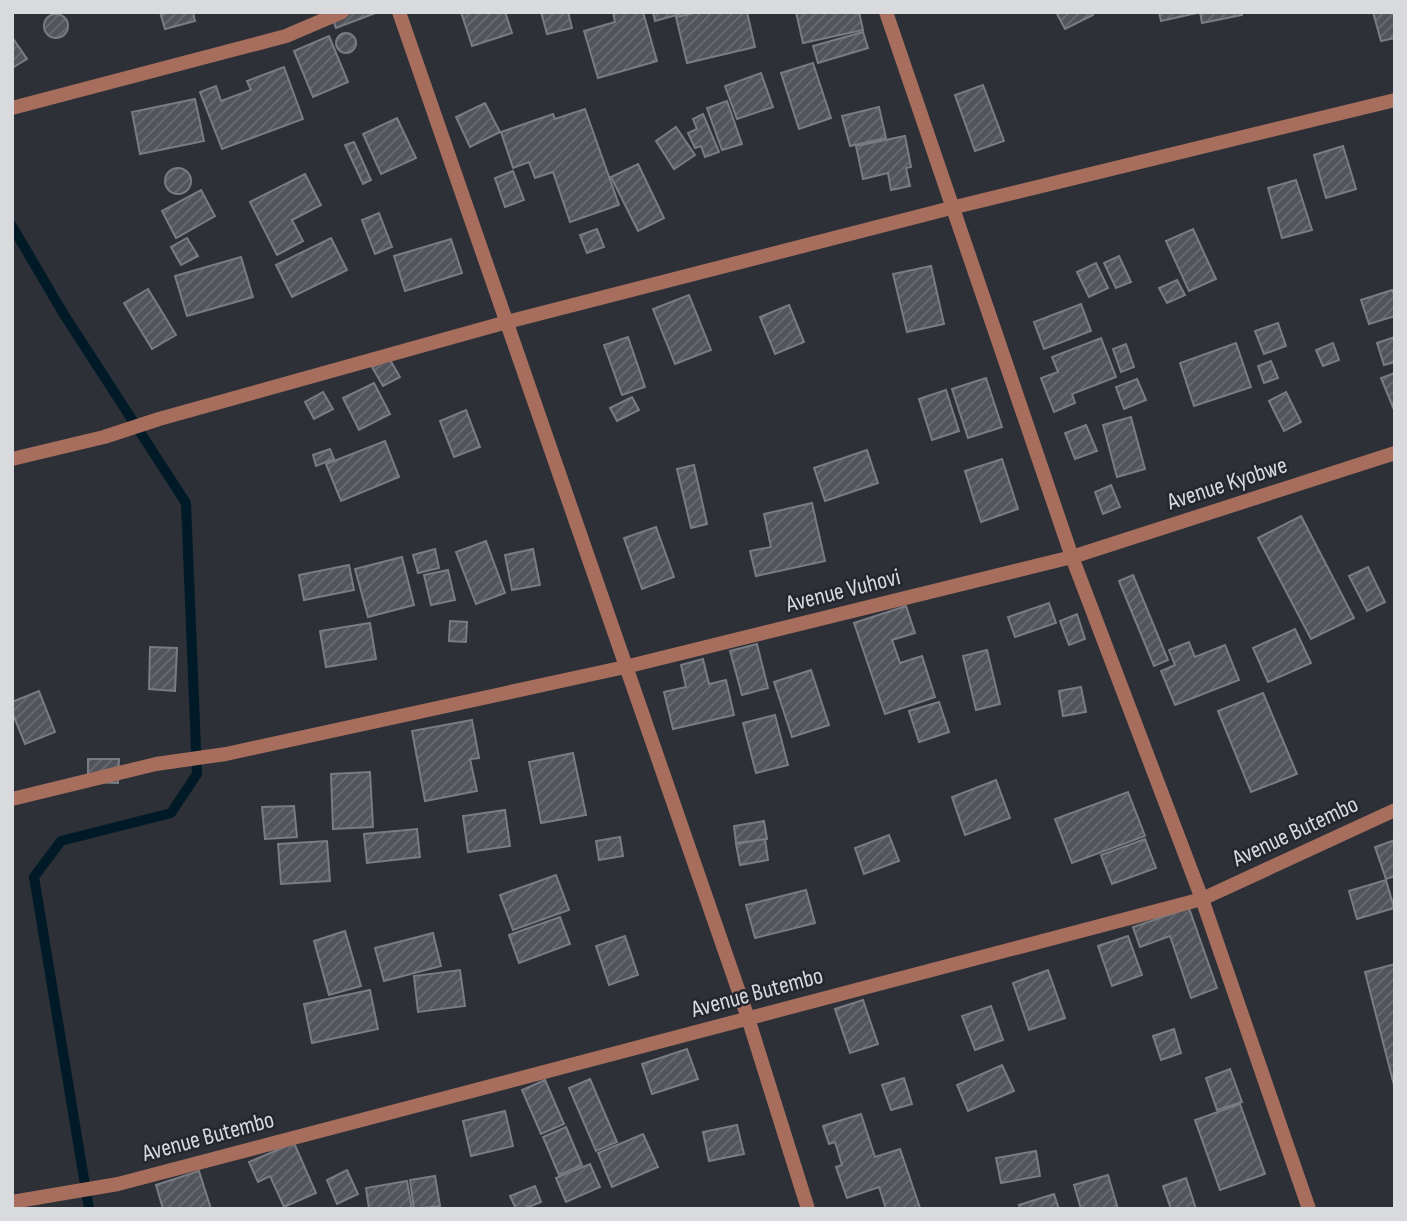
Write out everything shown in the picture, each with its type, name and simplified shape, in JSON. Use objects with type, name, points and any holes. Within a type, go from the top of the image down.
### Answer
[{"type":"street","points":[[12,108],[286,36],[342,12]]},
{"type":"street","points":[[399,12],[748,1018],[808,1209]]},
{"type":"street","points":[[886,12],[1072,557],[1202,898],[1308,1209]]},
{"type":"street","points":[[12,459],[104,437],[159,419],[507,322],[951,208],[1395,100]]},
{"type":"street","name":"Avenue Kyobwe","points":[[1072,557],[1395,453]]},
{"type":"street","name":"Avenue Vuhovi","points":[[12,799],[156,764],[226,754],[625,667],[1072,557]]},
{"type":"street","name":"Avenue Butembo","points":[[12,1202],[118,1184],[1202,898],[1395,810]]},
{"type":"building","points":[[160,12],[193,12],[195,21],[165,29]]},
{"type":"building","points":[[330,12],[378,12],[336,28]]},
{"type":"building","points":[[461,12],[505,12],[512,33],[472,46]]},
{"type":"building","points":[[541,12],[568,12],[572,28],[547,34]]},
{"type":"building","points":[[613,12],[643,12],[657,61],[598,78],[584,31],[615,22]]},
{"type":"building","points":[[653,12],[687,12],[655,21]]},
{"type":"building","points":[[699,12],[747,12],[755,47],[687,63],[676,17]]},
{"type":"building","points":[[796,12],[859,12],[863,30],[803,43]]},
{"type":"building","points":[[1056,12],[1092,12],[1093,15],[1065,29]]},
{"type":"building","points":[[1159,12],[1197,12],[1197,13],[1161,21]]},
{"type":"building","points":[[1200,12],[1242,12],[1242,15],[1202,23]]},
{"type":"building","points":[[1373,12],[1395,12],[1395,38],[1381,41]]},
{"type":"building","points":[[56,14],[67,21],[68,26],[61,37],[56,38],[45,31],[44,26],[51,15]]},
{"type":"building","points":[[863,32],[868,48],[818,63],[813,46]]},
{"type":"building","points":[[346,33],[353,36],[356,43],[353,50],[346,53],[339,50],[336,43],[339,36]]},
{"type":"building","points":[[329,36],[348,82],[313,97],[294,51]]},
{"type":"building","points":[[12,37],[27,59],[12,68]]},
{"type":"building","points":[[813,63],[831,118],[799,129],[781,73]]},
{"type":"building","points":[[284,67],[303,119],[222,149],[200,92],[216,86],[221,101],[251,90],[247,81]]},
{"type":"building","points":[[761,73],[773,107],[737,119],[725,86]]},
{"type":"building","points":[[983,85],[1004,141],[975,151],[955,95]]},
{"type":"building","points":[[195,99],[204,141],[140,154],[132,112]]},
{"type":"building","points":[[727,101],[742,144],[722,150],[707,108]]},
{"type":"building","points":[[485,103],[500,132],[470,147],[456,117]]},
{"type":"building","points":[[879,107],[886,138],[850,146],[842,116]]},
{"type":"building","points":[[585,109],[619,205],[570,222],[553,172],[535,178],[529,162],[513,168],[501,132],[553,114],[555,119]]},
{"type":"building","points":[[703,114],[719,152],[705,157],[701,146],[695,148],[688,133],[697,129],[693,119]]},
{"type":"building","points":[[397,118],[416,158],[381,174],[363,134]]},
{"type":"building","points":[[676,127],[695,155],[674,169],[656,141]]},
{"type":"building","points":[[905,136],[911,167],[906,168],[910,186],[891,190],[888,173],[863,179],[856,146]]},
{"type":"building","points":[[354,142],[371,180],[363,184],[345,145]]},
{"type":"building","points":[[1343,146],[1356,189],[1326,198],[1314,155]]},
{"type":"building","points":[[638,164],[664,218],[638,231],[611,177]]},
{"type":"building","points":[[178,168],[187,172],[191,181],[187,190],[178,194],[169,190],[165,181],[169,172]]},
{"type":"building","points":[[513,171],[524,200],[505,207],[495,178]]},
{"type":"building","points":[[305,174],[321,205],[292,220],[303,241],[277,255],[250,202]]},
{"type":"building","points":[[1296,180],[1312,230],[1282,238],[1268,188]]},
{"type":"building","points":[[201,190],[215,216],[176,238],[162,211]]},
{"type":"building","points":[[379,213],[392,247],[375,254],[362,220]]},
{"type":"building","points":[[597,229],[604,247],[587,253],[580,235]]},
{"type":"building","points":[[1193,229],[1216,279],[1189,291],[1166,241]]},
{"type":"building","points":[[187,238],[198,256],[181,265],[171,247]]},
{"type":"building","points":[[331,238],[347,270],[292,297],[276,265]]},
{"type":"building","points":[[451,239],[462,273],[405,291],[394,256]]},
{"type":"building","points":[[1119,256],[1131,282],[1116,288],[1104,263]]},
{"type":"building","points":[[241,257],[253,297],[187,316],[175,276]]},
{"type":"building","points":[[1096,263],[1108,288],[1089,297],[1077,272]]},
{"type":"building","points":[[931,266],[944,324],[907,332],[893,274]]},
{"type":"building","points":[[1177,280],[1185,295],[1167,303],[1159,288]]},
{"type":"building","points":[[148,289],[176,335],[152,349],[124,303]]},
{"type":"building","points":[[1392,290],[1395,316],[1369,324],[1361,300]]},
{"type":"building","points":[[689,295],[711,350],[675,364],[653,309]]},
{"type":"building","points":[[1081,304],[1091,331],[1044,349],[1034,322]]},
{"type":"building","points":[[789,305],[804,342],[775,354],[760,317]]},
{"type":"building","points":[[1278,323],[1286,346],[1264,354],[1255,331]]},
{"type":"building","points":[[628,337],[645,387],[622,395],[604,345]]},
{"type":"building","points":[[1395,337],[1395,362],[1384,365],[1377,343]]},
{"type":"building","points":[[1101,338],[1116,377],[1072,394],[1075,403],[1054,412],[1041,378],[1058,372],[1052,357]]},
{"type":"building","points":[[1236,343],[1251,387],[1194,406],[1180,363]]},
{"type":"building","points":[[1333,343],[1339,360],[1323,366],[1316,350]]},
{"type":"building","points":[[1126,344],[1134,367],[1121,372],[1113,349]]},
{"type":"building","points":[[389,358],[400,377],[383,386],[372,367]]},
{"type":"building","points":[[1271,361],[1278,378],[1264,383],[1258,366]]},
{"type":"building","points":[[1395,373],[1395,412],[1381,378]]},
{"type":"building","points":[[986,378],[1002,427],[968,438],[952,389]]},
{"type":"building","points":[[1137,379],[1146,400],[1124,409],[1116,387]]},
{"type":"building","points":[[374,383],[390,414],[359,430],[343,398]]},
{"type":"building","points":[[946,390],[959,431],[932,440],[919,399]]},
{"type":"building","points":[[323,392],[333,409],[314,419],[305,402]]},
{"type":"building","points":[[1286,392],[1301,422],[1284,431],[1269,401]]},
{"type":"building","points":[[632,397],[639,410],[617,421],[610,408]]},
{"type":"building","points":[[466,410],[480,447],[454,457],[440,421]]},
{"type":"building","points":[[1131,417],[1145,469],[1117,477],[1103,425]]},
{"type":"building","points":[[1086,425],[1097,451],[1075,459],[1065,433]]},
{"type":"building","points":[[385,441],[399,477],[341,501],[326,464]]},
{"type":"building","points":[[330,449],[334,459],[316,466],[313,455]]},
{"type":"building","points":[[867,450],[878,483],[825,501],[814,468]]},
{"type":"building","points":[[1002,459],[1018,509],[981,522],[965,471]]},
{"type":"building","points":[[694,465],[707,524],[691,528],[677,469]]},
{"type":"building","points":[[1111,485],[1120,507],[1103,514],[1095,492]]},
{"type":"building","points":[[812,503],[825,561],[756,576],[750,551],[771,547],[764,514]]},
{"type":"building","points":[[1301,516],[1354,618],[1311,639],[1258,538]]},
{"type":"building","points":[[656,527],[674,577],[642,589],[624,538]]},
{"type":"building","points":[[486,541],[505,593],[476,604],[456,552]]},
{"type":"building","points":[[435,549],[439,568],[418,573],[413,555]]},
{"type":"building","points":[[533,549],[540,585],[512,590],[505,555]]},
{"type":"building","points":[[402,557],[414,605],[368,617],[355,569]]},
{"type":"building","points":[[349,565],[354,590],[304,600],[299,575]]},
{"type":"building","points":[[1368,567],[1385,602],[1367,611],[1349,576]]},
{"type":"building","points":[[448,570],[455,600],[431,605],[424,575]]},
{"type":"building","points":[[1133,575],[1168,660],[1154,666],[1119,581]]},
{"type":"building","points":[[1049,603],[1056,623],[1015,637],[1008,617]]},
{"type":"building","points":[[906,606],[915,633],[892,640],[900,663],[922,656],[935,697],[885,714],[854,623]]},
{"type":"building","points":[[1077,614],[1085,639],[1069,645],[1060,621]]},
{"type":"building","points":[[450,621],[467,622],[466,642],[449,641]]},
{"type":"building","points":[[370,623],[376,659],[326,667],[320,631]]},
{"type":"building","points":[[1295,629],[1311,663],[1268,682],[1253,648]]},
{"type":"building","points":[[1189,642],[1195,657],[1225,645],[1239,680],[1175,705],[1161,671],[1175,665],[1169,650]]},
{"type":"building","points":[[757,644],[768,688],[742,695],[730,651]]},
{"type":"building","points":[[150,647],[177,648],[175,691],[149,689]]},
{"type":"building","points":[[987,650],[1000,704],[976,710],[963,656]]},
{"type":"building","points":[[703,659],[709,684],[726,680],[734,715],[673,729],[664,692],[686,687],[681,665]]},
{"type":"building","points":[[811,670],[829,725],[792,737],[774,682]]},
{"type":"building","points":[[1081,687],[1086,712],[1063,716],[1059,691]]},
{"type":"building","points":[[39,691],[55,732],[25,744],[12,712],[12,702]]},
{"type":"building","points":[[1263,693],[1297,774],[1251,792],[1218,711]]},
{"type":"building","points":[[939,702],[949,732],[919,742],[909,711]]},
{"type":"building","points":[[775,715],[788,765],[756,773],[743,723]]},
{"type":"building","points":[[472,720],[479,758],[470,759],[477,791],[425,801],[412,731]]},
{"type":"building","points":[[573,753],[586,815],[541,823],[529,762]]},
{"type":"building","points":[[88,759],[119,759],[118,783],[88,782]]},
{"type":"building","points":[[370,772],[373,827],[333,829],[331,774]]},
{"type":"building","points":[[996,780],[1010,818],[965,835],[952,797]]},
{"type":"building","points":[[1128,792],[1145,836],[1072,863],[1055,819]]},
{"type":"building","points":[[294,806],[297,837],[265,839],[262,807]]},
{"type":"building","points":[[505,810],[510,846],[468,852],[463,816]]},
{"type":"building","points":[[764,821],[767,839],[736,843],[734,826]]},
{"type":"building","points":[[417,829],[420,857],[367,863],[364,834]]},
{"type":"building","points":[[889,835],[899,861],[864,874],[855,848]]},
{"type":"building","points":[[620,837],[623,856],[599,860],[596,841]]},
{"type":"building","points":[[765,839],[768,860],[740,865],[736,844]]},
{"type":"building","points":[[1145,839],[1156,868],[1112,884],[1101,855]]},
{"type":"building","points":[[1395,840],[1395,876],[1386,879],[1375,847]]},
{"type":"building","points":[[327,841],[330,881],[281,884],[278,844]]},
{"type":"building","points":[[556,875],[569,910],[513,930],[500,895]]},
{"type":"building","points":[[1386,880],[1394,908],[1357,919],[1349,891]]},
{"type":"building","points":[[806,890],[815,923],[755,938],[746,905]]},
{"type":"building","points":[[1189,908],[1217,988],[1191,998],[1170,936],[1140,947],[1133,927]]},
{"type":"building","points":[[560,917],[570,944],[519,963],[509,935]]},
{"type":"building","points":[[345,931],[361,986],[329,995],[314,941]]},
{"type":"building","points":[[433,933],[441,966],[384,981],[375,948]]},
{"type":"building","points":[[625,936],[638,975],[609,985],[596,946]]},
{"type":"building","points":[[1128,936],[1142,975],[1112,986],[1098,946]]},
{"type":"building","points":[[1395,964],[1395,1089],[1365,972]]},
{"type":"building","points":[[460,970],[465,1006],[418,1012],[414,976]]},
{"type":"building","points":[[1048,970],[1065,1018],[1029,1030],[1013,983]]},
{"type":"building","points":[[370,990],[378,1029],[312,1043],[304,1004]]},
{"type":"building","points":[[863,1000],[878,1044],[850,1053],[835,1009]]},
{"type":"building","points":[[991,1006],[1003,1040],[975,1050],[962,1016]]},
{"type":"building","points":[[1174,1029],[1181,1053],[1161,1060],[1153,1036]]},
{"type":"building","points":[[687,1049],[698,1079],[652,1094],[642,1064]]},
{"type":"building","points":[[1002,1065],[1014,1091],[968,1111],[957,1085]]},
{"type":"building","points":[[1230,1069],[1242,1102],[1217,1110],[1206,1078]]},
{"type":"building","points":[[904,1078],[912,1104],[891,1110],[882,1085]]},
{"type":"building","points":[[590,1079],[617,1142],[596,1151],[569,1088]]},
{"type":"building","points":[[545,1080],[564,1124],[541,1134],[522,1090]]},
{"type":"building","points":[[1240,1104],[1265,1174],[1220,1190],[1195,1120]]},
{"type":"building","points":[[505,1111],[513,1146],[471,1156],[463,1121]]},
{"type":"building","points":[[861,1114],[875,1157],[900,1149],[920,1208],[886,1209],[879,1187],[847,1198],[836,1167],[842,1165],[835,1142],[829,1144],[823,1126]]},
{"type":"building","points":[[737,1125],[744,1154],[709,1161],[703,1132]]},
{"type":"building","points":[[566,1127],[582,1165],[559,1175],[543,1137]]},
{"type":"building","points":[[643,1134],[658,1167],[612,1187],[598,1153]]},
{"type":"building","points":[[294,1143],[316,1193],[284,1207],[270,1176],[258,1182],[249,1162]]},
{"type":"building","points":[[1036,1151],[1040,1176],[1001,1183],[996,1158]]},
{"type":"building","points":[[590,1164],[600,1187],[566,1202],[556,1178]]},
{"type":"building","points":[[347,1170],[358,1194],[337,1204],[327,1180]]},
{"type":"building","points":[[199,1171],[211,1209],[163,1209],[156,1185]]},
{"type":"building","points":[[1108,1175],[1118,1209],[1081,1209],[1074,1185]]},
{"type":"building","points":[[435,1176],[440,1206],[414,1209],[410,1180]]},
{"type":"building","points":[[1186,1178],[1196,1209],[1171,1209],[1163,1186]]},
{"type":"building","points":[[407,1181],[412,1209],[369,1209],[366,1188]]},
{"type":"building","points":[[535,1186],[541,1202],[524,1209],[516,1209],[510,1196]]},
{"type":"building","points":[[1054,1194],[1059,1209],[1020,1209],[1019,1205]]},
{"type":"waterway","points":[[12,226],[63,313],[186,503],[197,774],[171,813],[61,841],[34,877],[89,1209]]}]
